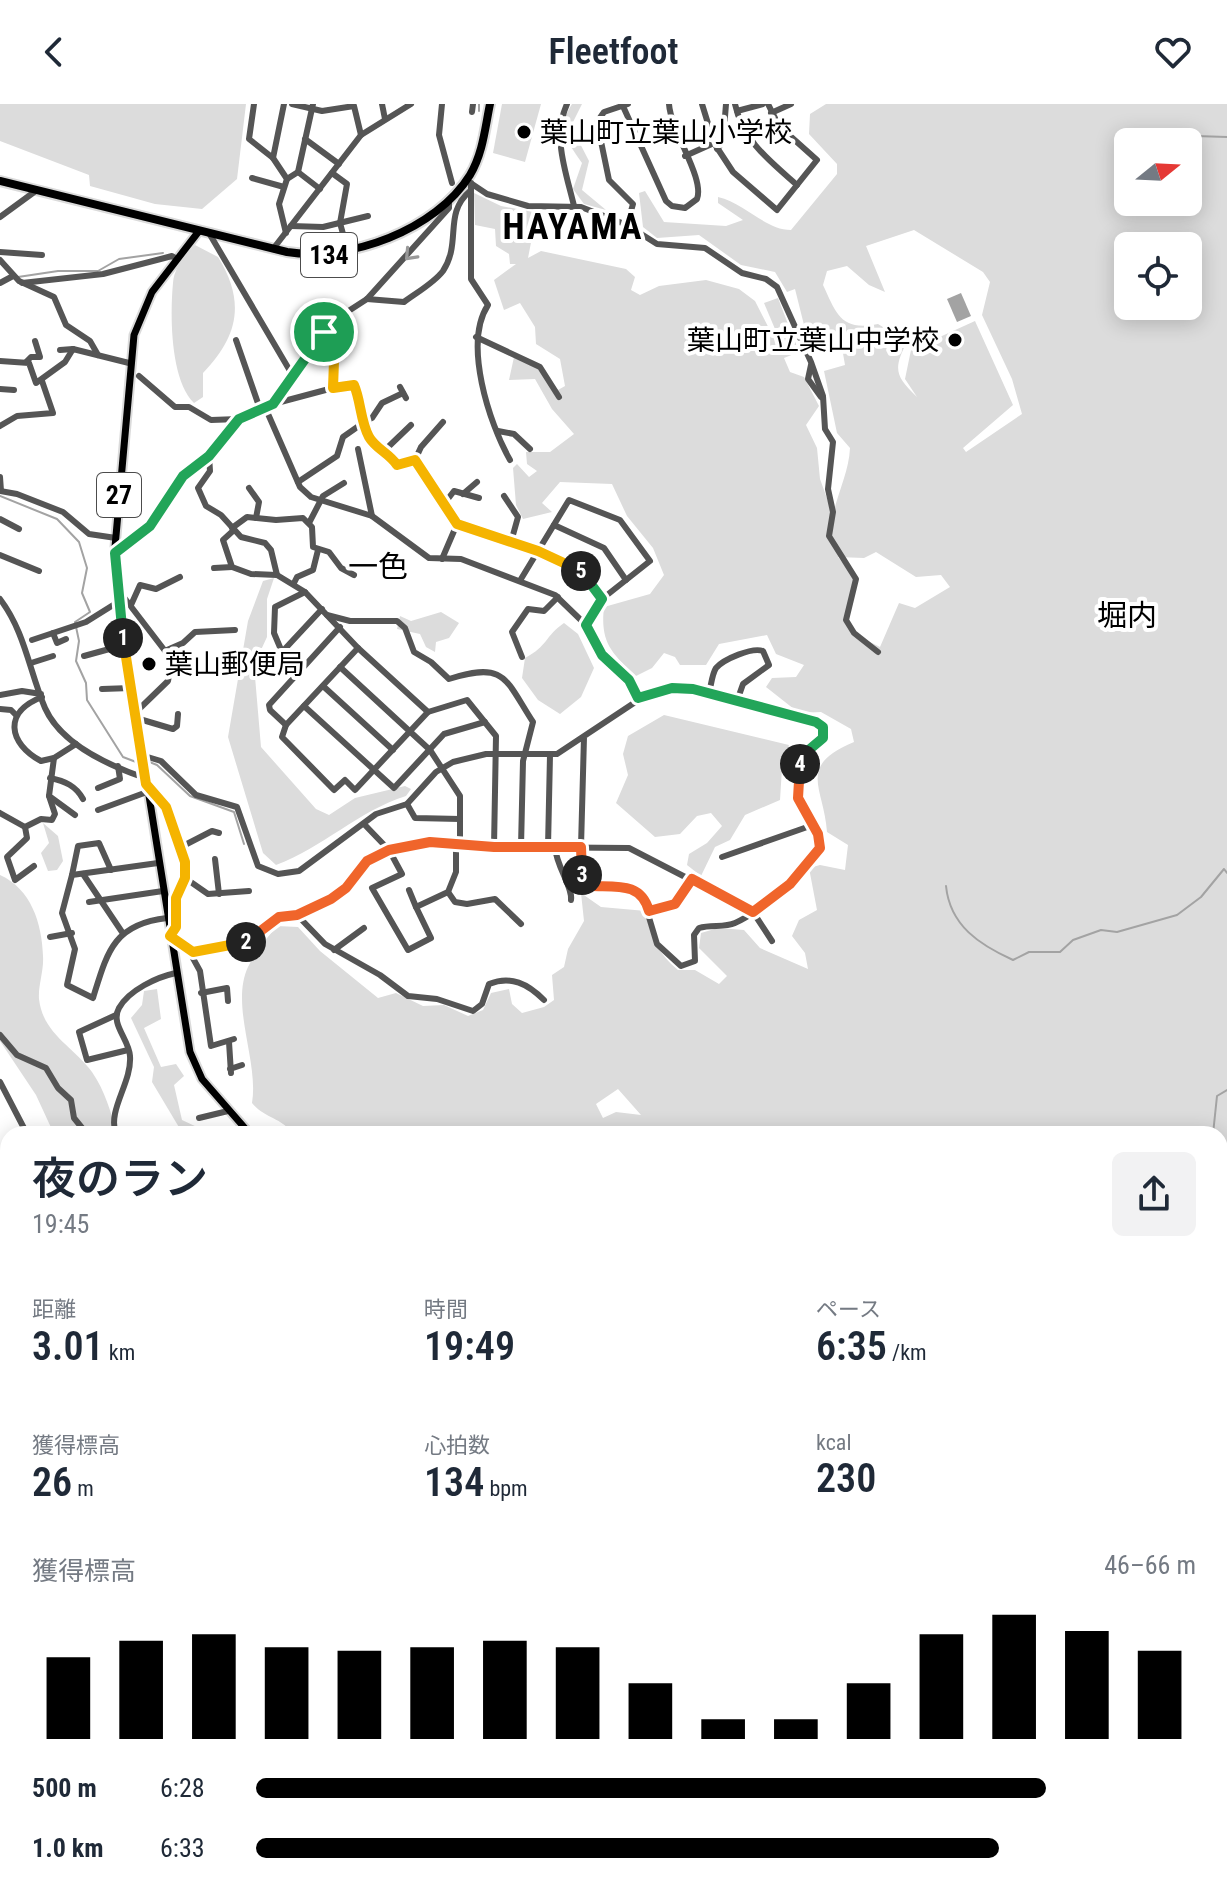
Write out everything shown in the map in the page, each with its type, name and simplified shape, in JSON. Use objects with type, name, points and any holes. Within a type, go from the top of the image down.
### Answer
[{"type":"highway","name":"134","points":[[0,181],[273,249],[318,256],[349,252],[381,241],[469,185],[490,104]]},
{"type":"main road","name":"27","points":[[199,231],[152,292],[140,316],[129,363],[115,586],[176,973],[195,1067],[242,1126]]},
{"type":"street","points":[[254,104],[248,136],[273,158],[287,179]]},
{"type":"street","points":[[273,158],[284,104]]},
{"type":"street","points":[[292,104],[326,111],[354,105],[361,135]]},
{"type":"street","points":[[382,104],[385,119]]},
{"type":"street","points":[[273,249],[361,135],[410,104]]},
{"type":"street","points":[[442,104],[439,135],[452,183]]},
{"type":"street","points":[[567,104],[559,125],[563,161],[574,206]]},
{"type":"street","points":[[627,225],[633,204],[609,180],[598,127],[604,112],[624,105],[666,201],[678,208],[692,204],[699,194],[672,122],[669,104]]},
{"type":"street","points":[[702,104],[715,146],[733,172],[777,210],[797,185],[817,160],[785,133],[766,104],[736,108],[756,148],[797,185]]},
{"type":"street","points":[[685,156],[723,142],[726,104]]},
{"type":"street","points":[[771,113],[791,104]]},
{"type":"street","points":[[286,233],[279,204],[287,179],[298,172],[312,106]]},
{"type":"street","points":[[305,139],[339,164]]},
{"type":"street","points":[[298,172],[320,189]]},
{"type":"street","points":[[332,173],[347,184],[340,223],[349,252]]},
{"type":"street","points":[[252,178],[284,187]]},
{"type":"street","points":[[469,185],[487,194],[528,206],[574,206],[627,225],[663,244],[705,248],[742,273],[772,282],[780,292],[811,362],[825,403],[825,429],[835,449],[828,489],[833,512],[829,536],[856,579],[846,620],[854,633],[878,652]]},
{"type":"street","points":[[367,299],[404,302],[437,277],[451,253],[453,211],[469,185]]},
{"type":"street","points":[[469,185],[473,209],[471,279],[488,305],[478,319],[477,366],[510,460]]},
{"type":"street","points":[[0,217],[37,190]]},
{"type":"street","points":[[273,404],[334,320],[367,299],[419,245],[449,208],[449,200]]},
{"type":"street","points":[[291,226],[314,228],[368,216]]},
{"type":"street","points":[[209,233],[293,376]]},
{"type":"street","points":[[0,252],[42,255]]},
{"type":"street","points":[[22,283],[103,274],[172,256],[177,259]]},
{"type":"street","points":[[0,261],[22,283],[54,297],[66,325],[90,341],[98,356]]},
{"type":"street","points":[[0,283],[13,276]]},
{"type":"street","points":[[324,332],[334,361],[333,388]]},
{"type":"street","points":[[476,337],[540,367],[559,397]]},
{"type":"street","points":[[236,340],[262,408],[304,491],[320,501],[372,516],[424,555],[461,559],[521,579],[558,597],[586,625],[602,655],[629,680],[638,698]]},
{"type":"street","points":[[0,361],[26,362],[31,357],[40,357],[35,341]]},
{"type":"street","points":[[60,350],[73,349],[129,363]]},
{"type":"street","points":[[26,362],[36,383],[65,362],[73,349]]},
{"type":"street","points":[[139,376],[175,407],[189,407],[211,420],[239,419],[273,404],[354,385],[370,439],[385,450],[397,465],[415,460],[421,447],[443,422]]},
{"type":"street","points":[[0,426],[17,416],[53,413],[42,381]]},
{"type":"street","points":[[0,389],[14,390]]},
{"type":"street","points":[[298,482],[337,456],[343,437],[372,418],[382,403],[403,393]]},
{"type":"street","points":[[115,553],[150,526],[183,476],[209,456],[239,419]]},
{"type":"street","points":[[385,450],[411,425]]},
{"type":"street","points":[[498,431],[514,434],[530,449]]},
{"type":"street","points":[[358,449],[372,516]]},
{"type":"street","points":[[209,456],[212,464],[198,488],[200,495],[241,537],[265,543],[271,550],[277,575]]},
{"type":"street","points":[[415,460],[457,524],[537,551],[581,571],[602,599]]},
{"type":"street","points":[[0,477],[1,491],[63,512],[89,534],[116,538]]},
{"type":"street","points":[[463,494],[477,482]]},
{"type":"street","points":[[344,483],[320,501],[309,523],[313,547],[329,552],[341,568],[354,575]]},
{"type":"street","points":[[249,488],[259,502],[256,518]]},
{"type":"street","points":[[444,504],[454,491],[479,498]]},
{"type":"street","points":[[504,496],[518,517],[511,542]]},
{"type":"street","points":[[521,579],[573,499],[620,520],[650,561],[602,599],[586,625]]},
{"type":"street","points":[[232,567],[223,540],[241,519],[299,517],[309,523]]},
{"type":"street","points":[[0,519],[19,529]]},
{"type":"street","points":[[442,559],[457,524]]},
{"type":"street","points":[[554,525],[604,548],[626,580]]},
{"type":"street","points":[[294,583],[297,577],[313,570],[318,550]]},
{"type":"street","points":[[0,555],[39,571]]},
{"type":"street","points":[[214,568],[232,567],[251,574],[277,575],[294,583],[358,648],[428,712]]},
{"type":"street","points":[[131,605],[140,585],[156,589],[180,577]]},
{"type":"street","points":[[115,586],[167,650],[173,667],[168,681],[136,716],[173,729],[177,726],[178,714]]},
{"type":"street","points":[[305,592],[275,607],[274,633],[282,652],[324,612]]},
{"type":"street","points":[[522,657],[512,632],[528,609],[544,611],[558,597]]},
{"type":"street","points":[[0,599],[21,632],[51,719],[76,744],[146,785],[166,807],[181,847],[185,878],[177,892],[176,927],[170,936],[189,951],[200,971],[211,1046],[232,1041],[231,1071],[242,1065]]},
{"type":"street","points":[[32,640],[93,619],[118,602]]},
{"type":"street","points":[[324,612],[350,621],[397,621],[405,628],[414,652],[431,662],[449,679],[492,672],[503,677],[533,722],[523,755],[521,847]]},
{"type":"street","points":[[286,725],[270,710],[269,705],[340,627]]},
{"type":"street","points":[[167,650],[183,643],[195,632],[235,630]]},
{"type":"street","points":[[53,633],[57,643],[66,639]]},
{"type":"street","points":[[84,656],[124,645]]},
{"type":"street","points":[[358,648],[286,725],[282,737],[334,790],[345,780],[355,790],[428,712],[467,700],[496,736],[494,847]]},
{"type":"street","points":[[709,693],[714,672],[720,666],[753,649],[763,651],[769,665],[743,684],[737,701]]},
{"type":"street","points":[[31,663],[53,656]]},
{"type":"street","points":[[340,667],[430,750],[460,796],[456,872],[448,892],[416,907]]},
{"type":"street","points":[[323,686],[393,750]]},
{"type":"street","points":[[102,689],[131,688]]},
{"type":"street","points":[[141,755],[161,761],[196,795],[237,807],[255,859],[268,873],[291,873],[307,867],[326,849],[376,814],[407,804],[442,768],[465,757],[563,752],[638,698],[672,688],[709,693],[816,722],[823,727],[823,738],[801,759],[798,778],[798,798],[820,841],[816,856],[790,884],[735,924],[699,928],[694,935],[695,961],[686,967],[661,950],[646,900],[636,890],[584,883],[581,847],[584,737]]},
{"type":"street","points":[[0,695],[22,691],[41,696]]},
{"type":"street","points":[[41,696],[28,702],[16,715],[15,730],[23,749],[41,761],[54,758],[76,744]]},
{"type":"street","points":[[304,706],[394,788],[444,734],[485,722]]},
{"type":"street","points":[[0,709],[11,710],[16,715]]},
{"type":"street","points":[[550,755],[552,847],[570,890],[571,900]]},
{"type":"street","points":[[25,827],[41,819],[52,820],[55,814],[49,796],[54,758]]},
{"type":"street","points":[[98,788],[120,779],[118,766]]},
{"type":"street","points":[[50,778],[63,780],[78,790],[83,799]]},
{"type":"street","points":[[98,810],[146,785]]},
{"type":"street","points":[[49,796],[75,815]]},
{"type":"street","points":[[407,804],[415,818],[460,819]]},
{"type":"street","points":[[0,813],[25,827]]},
{"type":"street","points":[[364,824],[389,850],[402,874],[372,888],[408,950],[431,938],[409,890]]},
{"type":"street","points":[[722,857],[813,825]]},
{"type":"street","points":[[25,827],[27,838],[6,861],[15,880],[34,866]]},
{"type":"street","points":[[181,847],[212,831],[219,833]]},
{"type":"street","points":[[189,951],[248,941],[279,917],[297,915],[346,888],[367,861],[389,850],[430,842],[494,847],[629,848],[753,912],[772,941]]},
{"type":"street","points":[[111,870],[99,843],[78,846],[62,913],[72,933],[75,958],[67,985],[89,999],[95,995],[96,980],[122,932],[145,920],[167,918]]},
{"type":"street","points":[[215,859],[219,894]]},
{"type":"street","points":[[72,875],[158,863]]},
{"type":"street","points":[[83,874],[122,932]]},
{"type":"street","points":[[185,878],[208,894],[249,891]]},
{"type":"street","points":[[649,911],[675,904],[692,879]]},
{"type":"street","points":[[89,902],[163,891]]},
{"type":"street","points":[[448,892],[455,902],[467,904],[495,899],[521,924]]},
{"type":"street","points":[[297,915],[334,950],[380,975],[408,996],[437,999],[465,1011],[478,1009],[485,984],[503,980],[522,983],[544,1000]]},
{"type":"street","points":[[334,950],[364,928]]},
{"type":"street","points":[[50,937],[72,933]]},
{"type":"street","points":[[128,1050],[87,1060],[79,1032],[116,1015],[134,989],[176,973]]},
{"type":"street","points":[[201,993],[227,988],[228,1001]]},
{"type":"street","points":[[115,1126],[114,1114],[124,1095],[128,1050],[116,1015]]},
{"type":"street","points":[[0,1035],[17,1055],[46,1068],[58,1088],[71,1100],[74,1118],[80,1126]]},
{"type":"street","points":[[0,1082],[23,1126]]},
{"type":"street","points":[[199,1118],[228,1111]]},
{"type":"shaded area","points":[[0,104],[246,104],[237,179],[202,209],[155,204],[90,186],[89,175],[0,141]]},
{"type":"shaded area","points":[[502,104],[541,104],[525,162],[493,153]]},
{"type":"shaded area","points":[[572,104],[582,104],[571,126],[589,161],[582,190],[606,210],[584,204],[573,189],[582,163],[565,134],[565,120]]},
{"type":"shaded area","points":[[826,104],[1227,104],[1227,1126],[285,1126],[252,1103],[252,1070],[242,999],[248,967],[277,926],[298,927],[320,951],[378,998],[396,993],[423,1006],[444,1005],[468,1016],[483,1010],[491,993],[509,989],[512,1004],[522,1013],[544,1007],[554,1000],[552,975],[564,967],[568,949],[584,921],[581,893],[601,907],[646,911],[656,944],[671,964],[678,970],[695,970],[719,984],[727,976],[699,948],[701,933],[718,928],[744,930],[760,948],[808,969],[805,953],[792,936],[799,920],[817,910],[809,868],[820,865],[845,870],[848,845],[827,832],[819,790],[819,769],[836,751],[854,742],[851,729],[821,712],[799,713],[766,687],[772,678],[796,677],[804,665],[776,654],[767,635],[719,644],[706,665],[680,665],[675,657],[664,653],[652,668],[636,676],[609,646],[604,629],[604,607],[650,594],[664,575],[653,548],[627,516],[612,484],[560,482],[542,503],[552,512],[523,519],[516,505],[513,468],[517,464],[529,477],[537,471],[527,464],[526,452],[550,452],[574,434],[552,409],[535,379],[509,380],[514,357],[529,360],[558,390],[565,386],[560,359],[536,344],[535,327],[520,303],[504,310],[494,280],[516,264],[510,264],[509,254],[496,246],[495,229],[475,225],[474,193],[501,206],[533,212],[536,217],[528,258],[541,251],[626,269],[635,277],[631,290],[640,295],[659,286],[706,280],[739,289],[755,301],[782,354],[774,331],[789,325],[799,352],[784,358],[790,372],[804,377],[819,406],[806,425],[817,448],[820,479],[833,515],[850,448],[837,433],[824,371],[845,365],[841,342],[805,329],[795,289],[787,292],[775,272],[741,265],[699,235],[657,238],[643,227],[639,193],[645,191],[664,222],[726,226],[743,220],[718,203],[718,197],[772,226],[791,230],[837,174],[837,164],[809,134],[810,114]],"holes":[[[914,230],[983,272],[990,282],[982,315],[1012,379],[1022,414],[966,452],[963,448],[1013,405],[975,321],[911,350],[905,379],[917,397],[898,372],[907,342],[878,324],[848,323],[832,305],[823,285],[827,271],[847,266],[869,285],[885,292],[866,246]],[[876,552],[916,577],[941,575],[950,587],[915,608],[899,603],[880,647],[850,632],[849,618],[857,581],[838,557],[864,558]],[[618,1089],[641,1115],[616,1112],[603,1118],[596,1104]]]},
{"type":"shaded area","points":[[195,245],[218,257],[227,273],[235,304],[231,332],[215,360],[203,373],[203,397],[194,403],[186,393],[176,363],[172,312],[175,272]]},
{"type":"shaded area","points":[[961,293],[971,316],[957,322],[947,299]]},
{"type":"shaded area","points":[[778,298],[788,324],[775,329],[764,303]]},
{"type":"shaded area","points":[[274,578],[267,599],[267,637],[254,665],[261,747],[316,809],[329,815],[355,798],[405,786],[411,789],[406,796],[372,811],[310,849],[276,865],[263,853],[228,737],[248,621],[263,581]]},
{"type":"shaded area","points":[[441,612],[459,623],[449,638],[436,642],[435,652],[426,647],[420,634],[397,629],[400,616],[411,621]]},
{"type":"shaded area","points":[[564,623],[578,634],[594,668],[581,697],[560,714],[538,700],[522,678],[525,658]]},
{"type":"shaded area","points":[[664,715],[789,745],[782,768],[780,800],[745,815],[730,840],[715,847],[701,876],[687,865],[689,854],[707,843],[722,826],[711,813],[697,816],[680,834],[655,837],[616,803],[628,775],[623,754],[628,736]]},
{"type":"shaded area","points":[[43,823],[58,836],[63,861],[57,870],[48,871],[41,853],[49,843]]},
{"type":"shaded area","points":[[0,875],[20,889],[37,920],[43,956],[39,999],[46,1022],[97,1079],[114,1126],[50,1126],[36,1095],[0,1041]]},
{"type":"shaded area","points":[[157,989],[161,1019],[144,1028],[161,1067],[176,1064],[184,1076],[174,1085],[182,1120],[195,1126],[178,1126],[152,1082],[154,1067],[131,1018],[142,1005],[144,991]]},
{"type":"waterway","points":[[479,104],[479,111]]},
{"type":"waterway","points":[[1202,136],[1227,137]]},
{"type":"waterway","points":[[18,277],[58,271],[98,271],[119,259],[163,253]]},
{"type":"waterway","points":[[0,496],[57,519],[79,542],[87,568],[82,593],[90,612],[75,622],[79,641],[76,661],[86,683],[87,700],[123,757],[136,762]]},
{"type":"waterway","points":[[147,761],[157,765],[190,796],[234,812],[244,844]]},
{"type":"waterway","points":[[946,886],[960,923],[978,941],[1013,960],[1029,952],[1060,952],[1073,940],[1101,930],[1117,932],[1177,915],[1201,897],[1224,869],[1227,873]]},
{"type":"waterway","points":[[1214,1126],[1217,1096],[1227,1090]]},
{"type":"place","name":"葉山町立葉山小学校","points":[[524,132]]},
{"type":"place","name":"葉山町立葉山中学校","points":[[955,340]]},
{"type":"place","name":"葉山郵便局","points":[[149,664]]},
{"type":"district","name":"HAYAMA","points":[[573,227]]},
{"type":"district","name":"一色","points":[[378,566]]},
{"type":"district","name":"堀内","points":[[1127,615]]},
{"type":"route","points":[[324,332],[334,361],[333,388],[354,385],[356,401],[370,439],[377,448],[389,453],[397,465],[415,460],[457,524],[538,551],[581,571],[602,599],[586,625],[602,655],[629,680],[638,698],[672,688],[693,689],[820,723],[825,733],[820,742],[801,759],[797,791],[800,804],[818,834],[820,848],[779,894],[753,912],[692,879],[675,904],[649,911],[646,900],[636,890],[584,883],[581,847],[494,847],[430,842],[380,853],[367,861],[346,888],[331,899],[297,915],[279,917],[248,941],[193,952],[170,936],[176,927],[176,898],[185,878],[185,862],[166,807],[146,784],[115,586],[115,553],[150,526],[183,476],[209,456],[239,419],[273,404],[324,332]]}]
